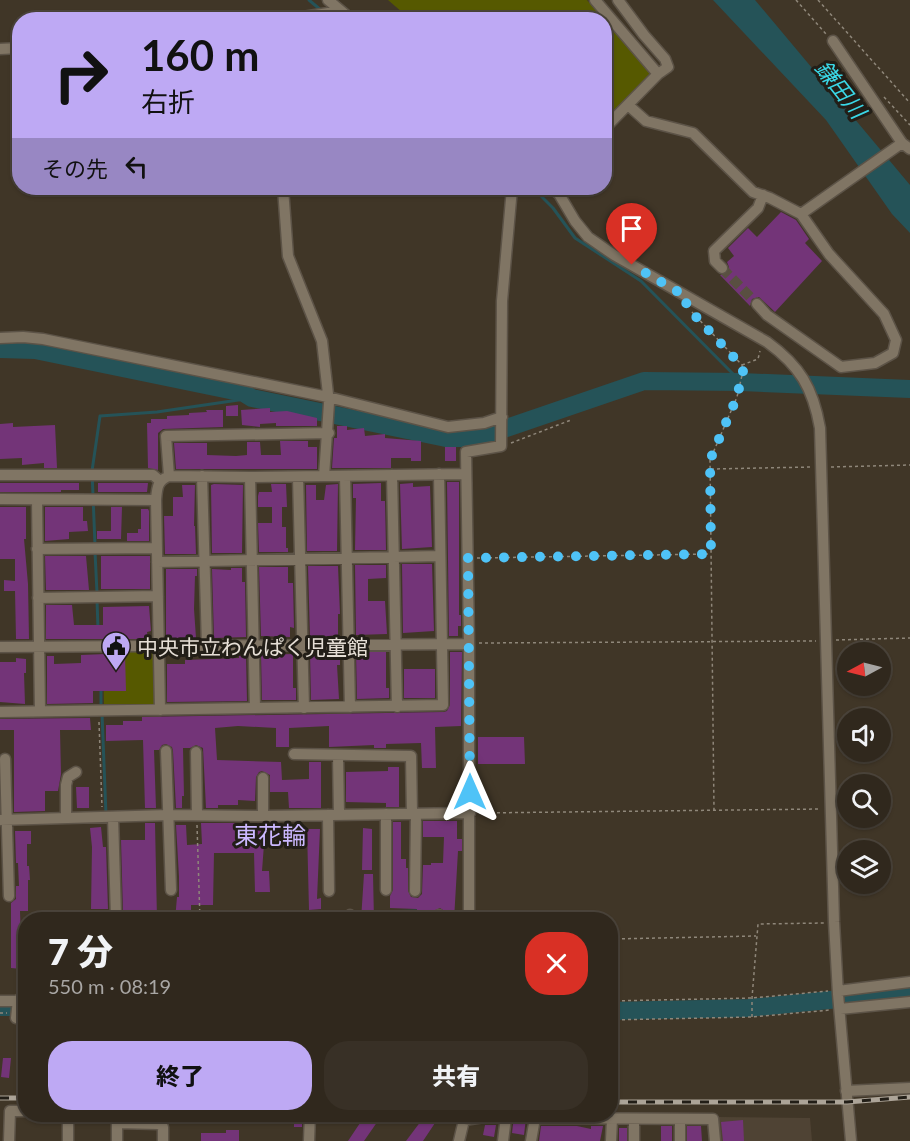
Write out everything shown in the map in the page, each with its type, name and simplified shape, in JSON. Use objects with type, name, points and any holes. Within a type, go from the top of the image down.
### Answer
[{"type":"street","points":[[328,0],[341,11]]},
{"type":"street","points":[[595,0],[605,12]]},
{"type":"street","points":[[612,121],[658,74],[668,67],[665,59],[618,0]]},
{"type":"street","points":[[335,12],[341,11]]},
{"type":"street","points":[[612,20],[658,74]]},
{"type":"street","points":[[801,214],[905,145],[833,41]]},
{"type":"street","points":[[628,105],[646,121],[693,133],[753,192],[801,214],[829,254],[884,314],[897,340],[893,353],[875,363],[841,367],[767,315],[757,304]]},
{"type":"street","points":[[284,195],[288,256],[322,341],[330,419],[324,476]]},
{"type":"street","points":[[469,912],[466,452],[502,440],[502,301],[511,195]]},
{"type":"street","points":[[560,195],[575,221],[588,237],[614,255],[767,342],[784,354],[801,374],[809,392],[820,428],[834,922],[851,1141]]},
{"type":"street","points":[[722,268],[716,261],[714,251],[758,208],[763,195]]},
{"type":"street","points":[[0,338],[43,339],[448,427],[502,420]]},
{"type":"street","points":[[165,478],[166,436],[329,433]]},
{"type":"street","points":[[0,712],[443,705],[439,474]]},
{"type":"street","points":[[0,475],[153,475],[165,478],[465,474]]},
{"type":"street","points":[[392,475],[397,706]]},
{"type":"street","points":[[202,476],[207,645]]},
{"type":"street","points":[[345,476],[350,707]]},
{"type":"street","points":[[250,477],[255,708]]},
{"type":"street","points":[[298,477],[304,708]]},
{"type":"street","points":[[160,710],[156,500],[157,484],[165,478]]},
{"type":"street","points":[[0,499],[156,500]]},
{"type":"street","points":[[37,500],[40,711]]},
{"type":"street","points":[[37,549],[157,548]]},
{"type":"street","points":[[157,562],[440,556]]},
{"type":"street","points":[[38,598],[158,596]]},
{"type":"street","points":[[0,647],[469,644]]},
{"type":"street","points":[[166,751],[171,890]]},
{"type":"street","points":[[196,752],[197,815]]},
{"type":"street","points":[[294,754],[411,756],[415,891]]},
{"type":"street","points":[[328,891],[338,755]]},
{"type":"street","points":[[5,759],[3,820],[9,896]]},
{"type":"street","points":[[66,818],[66,784],[68,777],[76,772]]},
{"type":"street","points":[[262,816],[263,778]]},
{"type":"street","points":[[3,820],[169,815],[470,813]]},
{"type":"street","points":[[386,814],[386,890]]},
{"type":"street","points":[[108,817],[116,912]]},
{"type":"street","points":[[839,1000],[910,982]]},
{"type":"street","points":[[839,1000],[910,1002]]},
{"type":"street","points":[[0,1001],[18,1007]]},
{"type":"street","points":[[846,1091],[910,1088]]},
{"type":"street","points":[[9,1141],[10,1111],[18,1111]]},
{"type":"street","points":[[618,1119],[713,1119],[715,1141]]},
{"type":"street","points":[[634,1119],[634,1141]]},
{"type":"street","points":[[680,1119],[680,1141]]},
{"type":"street","points":[[68,1122],[68,1141]]},
{"type":"street","points":[[116,1122],[117,1141]]},
{"type":"street","points":[[142,1122],[159,1124],[163,1127],[163,1141]]},
{"type":"street","points":[[309,1141],[310,1122]]},
{"type":"street","points":[[459,1141],[464,1122]]},
{"type":"street","points":[[502,1141],[505,1122]]},
{"type":"street","points":[[531,1141],[534,1122]]},
{"type":"street","points":[[611,1141],[612,1122]]},
{"type":"path","points":[[818,0],[910,103]]},
{"type":"path","points":[[687,297],[686,306],[741,365],[743,371],[737,397],[710,460],[714,810]]},
{"type":"path","points":[[741,365],[758,359],[760,350],[767,342]]},
{"type":"path","points":[[502,440],[571,420]]},
{"type":"path","points":[[468,558],[711,554]]},
{"type":"path","points":[[469,644],[827,641],[910,638]]},
{"type":"path","points":[[102,711],[108,817]]},
{"type":"path","points":[[470,813],[832,809]]},
{"type":"path","points":[[197,815],[200,912]]},
{"type":"path","points":[[752,1017],[758,924],[834,922]]},
{"type":"path","points":[[618,939],[757,936]]},
{"type":"path","points":[[618,1001],[839,1000]]},
{"type":"path","points":[[618,1020],[752,1017],[839,1000]]},
{"type":"shaded area","points":[[388,0],[587,0],[597,12],[402,12]]},
{"type":"shaded area","points":[[612,30],[651,73],[612,112]]},
{"type":"shaded area","points":[[155,651],[155,706],[104,707],[103,652]]},
{"type":"shaded area","points":[[718,1117],[810,1118],[812,1141],[720,1141]]},
{"type":"water","points":[[713,0],[755,0],[910,185],[910,233],[892,214],[826,120]]},
{"type":"building","points":[[781,212],[796,220],[809,239],[805,243],[822,261],[775,312],[759,297],[752,299],[750,306],[720,275],[728,273],[727,262],[734,256],[728,248],[748,228],[757,237]]},
{"type":"building","points":[[238,405],[238,416],[226,416],[226,406]]},
{"type":"building","points":[[270,408],[270,412],[287,411],[317,418],[317,426],[276,426],[276,423],[260,424],[260,427],[242,425],[241,410]]},
{"type":"building","points":[[206,410],[223,410],[223,427],[163,429],[158,433],[158,470],[148,468],[147,423],[151,423],[151,419],[167,419],[167,416],[189,415],[189,413],[207,412]]},
{"type":"building","points":[[13,423],[13,427],[55,425],[57,468],[44,468],[44,463],[22,465],[22,458],[0,459],[0,424]]},
{"type":"building","points":[[337,426],[347,426],[347,430],[364,428],[365,436],[385,434],[385,438],[421,441],[421,461],[411,461],[411,458],[391,458],[391,468],[332,468]]},
{"type":"building","points":[[280,441],[308,441],[308,447],[317,447],[317,469],[176,469],[174,443],[207,443],[207,455],[236,456],[247,455],[247,442],[260,442],[261,455],[281,455]]},
{"type":"building","points":[[445,447],[456,447],[456,461],[445,461]]},
{"type":"building","points":[[447,482],[459,482],[459,615],[461,615],[461,626],[458,626],[458,636],[449,636]]},
{"type":"building","points":[[0,483],[79,483],[79,490],[0,492]]},
{"type":"building","points":[[98,483],[148,483],[147,492],[98,492]]},
{"type":"building","points":[[381,483],[381,501],[385,501],[386,550],[355,550],[356,498],[353,498],[353,484]]},
{"type":"building","points":[[413,483],[413,487],[430,486],[432,547],[402,549],[400,484]]},
{"type":"building","points":[[271,484],[286,484],[287,507],[282,507],[282,527],[286,527],[288,552],[259,552],[258,523],[272,523],[272,507],[258,507],[258,496],[259,492],[272,492]]},
{"type":"building","points":[[338,484],[337,551],[307,551],[306,485],[316,485],[316,500],[324,500],[326,485]]},
{"type":"building","points":[[182,485],[195,485],[196,554],[165,554],[164,516],[173,516],[173,497],[183,497]]},
{"type":"building","points":[[211,485],[243,485],[242,553],[212,553]]},
{"type":"building","points":[[0,507],[26,507],[26,539],[24,539],[29,639],[16,639],[15,591],[4,591],[4,580],[15,581],[15,559],[0,559]]},
{"type":"building","points":[[45,507],[83,507],[83,521],[87,521],[88,531],[69,532],[69,539],[45,541]]},
{"type":"building","points":[[111,507],[122,507],[121,539],[97,539],[97,531],[111,531]]},
{"type":"building","points":[[141,509],[149,511],[149,541],[127,541],[127,533],[138,533],[138,529],[141,529]]},
{"type":"building","points":[[45,556],[86,556],[89,590],[46,590]]},
{"type":"building","points":[[101,556],[150,556],[150,589],[101,589]]},
{"type":"building","points":[[402,564],[432,564],[434,631],[403,633]]},
{"type":"building","points":[[355,565],[386,565],[386,578],[368,579],[368,601],[385,601],[387,634],[356,635]]},
{"type":"building","points":[[308,566],[338,566],[340,614],[338,614],[338,635],[310,638]]},
{"type":"building","points":[[259,567],[288,567],[288,583],[293,583],[294,628],[290,627],[290,637],[261,636]]},
{"type":"building","points":[[231,568],[242,568],[242,582],[245,582],[246,637],[214,638],[212,569],[231,570]]},
{"type":"building","points":[[166,569],[197,569],[194,609],[196,638],[166,638]]},
{"type":"building","points":[[46,605],[72,605],[74,625],[103,625],[103,607],[149,606],[151,631],[147,632],[148,639],[46,639]]},
{"type":"building","points":[[340,652],[340,665],[337,665],[339,699],[311,700],[310,653]]},
{"type":"building","points":[[356,652],[386,652],[386,688],[389,688],[389,698],[357,699]]},
{"type":"building","points":[[450,652],[462,652],[461,726],[435,727],[436,768],[422,768],[421,743],[386,744],[386,748],[374,748],[374,745],[329,747],[329,726],[289,728],[289,747],[276,747],[276,728],[238,726],[215,728],[217,760],[281,762],[282,780],[309,779],[309,762],[321,762],[321,808],[289,808],[288,792],[270,792],[270,775],[262,771],[256,777],[255,801],[238,800],[238,805],[218,805],[218,808],[206,808],[203,748],[196,745],[183,748],[184,796],[182,796],[182,808],[176,808],[173,751],[172,747],[166,744],[162,745],[159,750],[154,750],[156,808],[145,808],[143,740],[106,741],[106,725],[123,725],[123,721],[142,721],[142,717],[444,712],[450,705]]},
{"type":"building","points":[[125,654],[126,691],[93,691],[93,703],[47,704],[47,656],[54,656],[54,664],[81,663],[81,655]]},
{"type":"building","points":[[293,654],[293,688],[296,688],[296,700],[262,700],[261,655]]},
{"type":"building","points":[[239,656],[246,656],[247,701],[167,702],[167,664],[185,664],[185,660],[239,658]]},
{"type":"building","points":[[16,658],[26,659],[25,704],[0,702],[0,662],[16,662]]},
{"type":"building","points":[[404,669],[435,669],[435,698],[404,698]]},
{"type":"building","points":[[90,718],[91,730],[60,730],[61,774],[58,791],[45,791],[45,811],[14,812],[14,730],[0,730],[0,719]]},
{"type":"building","points":[[478,737],[524,737],[525,764],[478,764]]},
{"type":"building","points":[[388,767],[399,767],[399,807],[386,807],[386,803],[346,802],[346,772],[388,771]]},
{"type":"building","points":[[76,787],[89,787],[89,808],[77,808]]},
{"type":"building","points":[[423,821],[457,821],[457,839],[462,839],[462,851],[458,851],[454,912],[446,912],[440,908],[433,912],[417,912],[417,909],[390,908],[390,896],[393,890],[393,822],[401,822],[401,859],[406,859],[406,868],[408,868],[408,891],[411,897],[418,898],[422,894],[423,865],[443,863],[444,837],[423,837]]},
{"type":"building","points":[[145,823],[155,823],[157,912],[123,912],[121,840],[145,840]]},
{"type":"building","points":[[201,823],[262,823],[262,831],[265,831],[262,871],[269,871],[270,892],[255,892],[254,853],[214,853],[213,905],[191,905],[191,912],[176,912],[177,897],[179,897],[176,825],[186,825],[187,845],[202,844]]},
{"type":"building","points":[[101,827],[103,847],[106,847],[108,909],[91,909],[90,828]]},
{"type":"building","points":[[363,828],[372,829],[372,870],[362,870]]},
{"type":"building","points":[[307,829],[320,829],[317,899],[321,898],[321,909],[309,910]]},
{"type":"building","points":[[15,831],[31,831],[31,844],[27,844],[27,866],[29,866],[30,880],[28,880],[28,911],[18,912],[18,969],[11,968],[11,903],[16,899],[16,886],[19,886],[18,863],[16,863]]},
{"type":"building","points":[[364,874],[373,874],[374,912],[362,912]]},
{"type":"building","points":[[3,1058],[11,1058],[9,1078],[1,1077]]},
{"type":"building","points":[[743,1120],[744,1141],[723,1141],[721,1122]]},
{"type":"building","points":[[294,1122],[302,1122],[302,1127],[294,1127]]},
{"type":"building","points":[[361,1122],[377,1122],[364,1141],[348,1141]]},
{"type":"building","points":[[420,1122],[435,1123],[423,1141],[406,1141]]},
{"type":"building","points":[[513,1122],[526,1122],[524,1135],[512,1133]]},
{"type":"building","points":[[485,1125],[496,1125],[494,1137],[483,1135]]},
{"type":"building","points":[[541,1126],[577,1126],[591,1129],[591,1126],[603,1126],[600,1141],[539,1141]]},
{"type":"building","points":[[661,1126],[672,1126],[672,1141],[661,1141]]},
{"type":"building","points":[[687,1126],[701,1126],[702,1141],[687,1141]]},
{"type":"building","points":[[619,1128],[627,1128],[627,1141],[619,1141]]},
{"type":"building","points":[[226,1130],[239,1130],[239,1141],[201,1141],[201,1133],[226,1133]]},
{"type":"waterway","points":[[309,0],[322,11]]},
{"type":"waterway","points":[[540,195],[553,208],[575,238],[641,281],[741,382]]},
{"type":"waterway","points":[[0,349],[35,350],[446,438],[477,438],[644,381],[741,382],[910,389]]},
{"type":"waterway","points":[[95,545],[92,471],[100,416],[157,412],[252,398]]},
{"type":"waterway","points":[[95,552],[97,593]]},
{"type":"waterway","points":[[97,600],[98,629]]},
{"type":"waterway","points":[[101,690],[101,707]]},
{"type":"waterway","points":[[102,713],[106,815]]},
{"type":"waterway","points":[[371,912],[421,911]]},
{"type":"waterway","points":[[618,1011],[749,1008],[910,992]]},
{"type":"waterway","points":[[0,1007],[18,1007]]},
{"type":"tunnel","points":[[722,268],[757,304]]},
{"type":"railway","points":[[618,1102],[847,1102],[910,1097]]},
{"type":"railway","points":[[0,1098],[18,1098]]},
{"type":"place","name":"中央市立わんぱく児童館","points":[[116,672]]},
{"type":"district","name":"東花輪","points":[[270,834]]},
{"type":"route","points":[[470,792],[468,558],[711,554],[710,460],[737,397],[743,371],[741,365],[686,306],[687,297],[632,265]]},
{"type":"water label","name":"鎌田川","points":[[841,89]]}]
